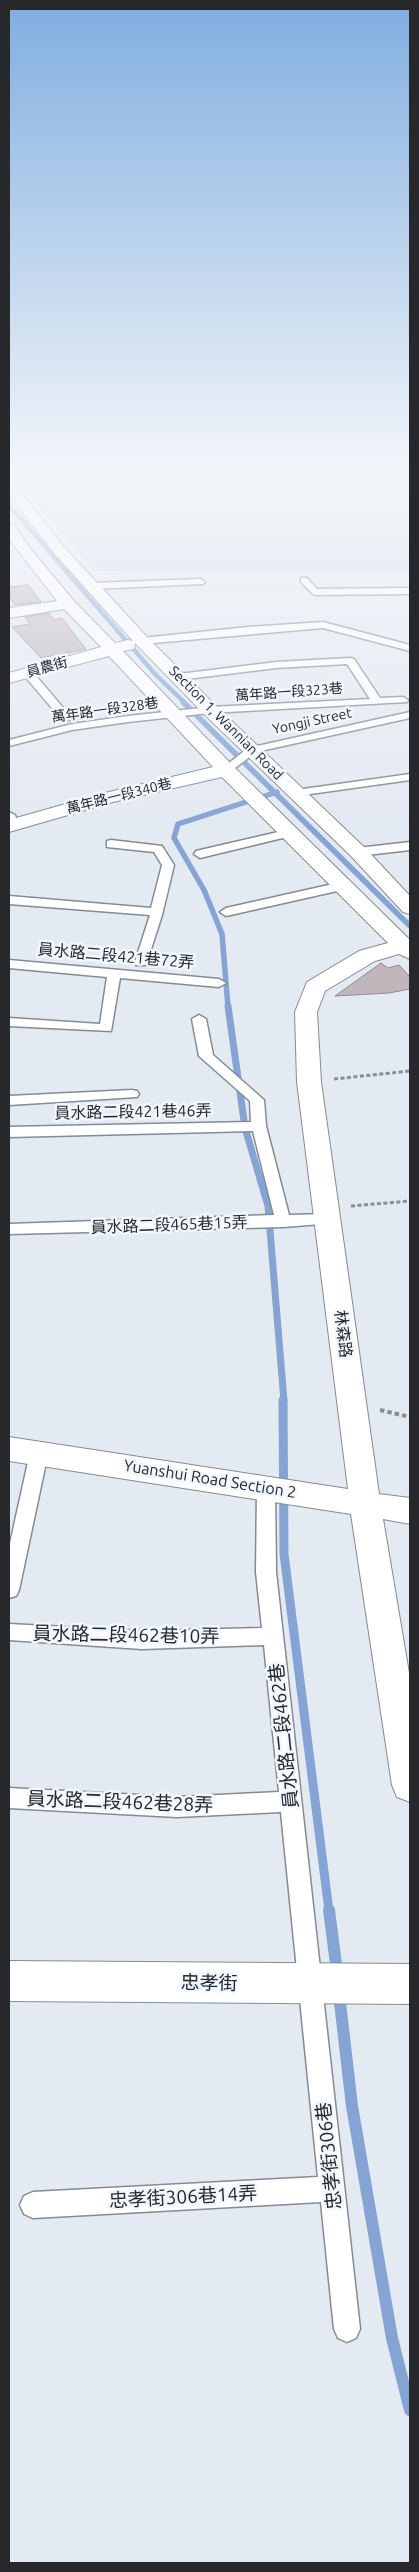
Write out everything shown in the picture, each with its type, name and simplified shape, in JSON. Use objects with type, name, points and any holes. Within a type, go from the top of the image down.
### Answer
[{"type":"street","name":"Section 1, Wannian Road","points":[[51,588],[226,770],[342,886],[409,949]]},
{"type":"street","name":"Section 1, Wannian Road","points":[[94,588],[142,641],[210,710],[358,852],[410,908]]},
{"type":"street","points":[[9,613],[68,604]]},
{"type":"street","name":"員農街","points":[[15,675],[142,641]]},
{"type":"street","name":"萬年路一段340巷","points":[[10,822],[226,770]]},
{"type":"street","name":"林森路","points":[[409,949],[379,951],[367,956],[315,987],[306,1012],[309,1082],[328,1213],[365,1503],[410,1785]]},
{"type":"street","name":"Yuanshui Road Section 2","points":[[9,1449],[410,1511]]},
{"type":"street","name":"忠孝街","points":[[9,1981],[410,1984]]},
{"type":"lane","points":[[311,588],[314,592],[410,591]]},
{"type":"lane","points":[[142,641],[248,630],[322,625],[410,648]]},
{"type":"lane","points":[[179,677],[276,665],[350,661],[376,700]]},
{"type":"lane","points":[[15,675],[66,718]]},
{"type":"lane","points":[[407,696],[410,716]]},
{"type":"lane","name":"萬年路一段323巷","points":[[176,716],[210,710],[376,700],[407,696]]},
{"type":"lane","name":"萬年路一段328巷","points":[[9,743],[72,727],[128,719],[176,716]]},
{"type":"lane","name":"Yongji Street","points":[[226,770],[252,750],[410,716]]},
{"type":"lane","points":[[296,793],[410,778]]},
{"type":"lane","points":[[200,854],[291,833]]},
{"type":"lane","points":[[110,844],[158,849],[168,865],[141,962]]},
{"type":"lane","points":[[358,852],[410,846]]},
{"type":"lane","points":[[226,912],[342,886]]},
{"type":"lane","points":[[9,900],[155,912]]},
{"type":"lane","name":"員水路二段421巷72弄","points":[[9,964],[219,983]]},
{"type":"lane","points":[[9,1022],[106,1028],[114,974]]},
{"type":"lane","points":[[199,1019],[206,1056],[257,1100],[258,1126],[283,1222]]},
{"type":"lane","points":[[9,1101],[132,1094]]},
{"type":"lane","name":"員水路二段421巷46弄","points":[[9,1132],[258,1126]]},
{"type":"lane","name":"員水路二段465巷15弄","points":[[9,1229],[283,1222],[328,1213]]},
{"type":"lane","points":[[9,1590],[39,1453]]},
{"type":"lane","name":"員水路二段462巷","points":[[266,1488],[266,1572],[311,1984]]},
{"type":"lane","name":"員水路二段462巷10弄","points":[[9,1632],[142,1640],[273,1636]]},
{"type":"lane","name":"員水路二段462巷28弄","points":[[9,1798],[177,1807],[291,1801]]},
{"type":"lane","name":"忠孝街306巷","points":[[311,1984],[347,2329]]},
{"type":"lane","name":"忠孝街306巷14弄","points":[[33,2206],[332,2189]]},
{"type":"path","points":[[309,1082],[410,1071]]},
{"type":"path","points":[[328,1213],[410,1201]]},
{"type":"building","points":[[9,588],[30,588],[41,602],[15,605],[9,597]]},
{"type":"building","points":[[49,613],[54,620],[62,618],[86,649],[41,658],[12,627],[30,624],[25,617]]},
{"type":"building","points":[[381,963],[388,968],[399,965],[410,977],[410,989],[389,993],[335,996]]},
{"type":"waterway","points":[[81,588],[155,674],[185,703]]},
{"type":"waterway","points":[[183,702],[275,793]]},
{"type":"waterway","points":[[228,1007],[222,934],[204,890],[174,838],[178,824],[275,793]]},
{"type":"waterway","points":[[275,793],[410,926]]},
{"type":"waterway","points":[[228,1006],[245,1128],[268,1206],[284,1401]]},
{"type":"waterway","points":[[283,1400],[284,1554],[329,1911]]},
{"type":"waterway","points":[[329,1910],[337,1972]]},
{"type":"waterway","points":[[339,1994],[352,2106],[392,2338],[410,2410]]}]
